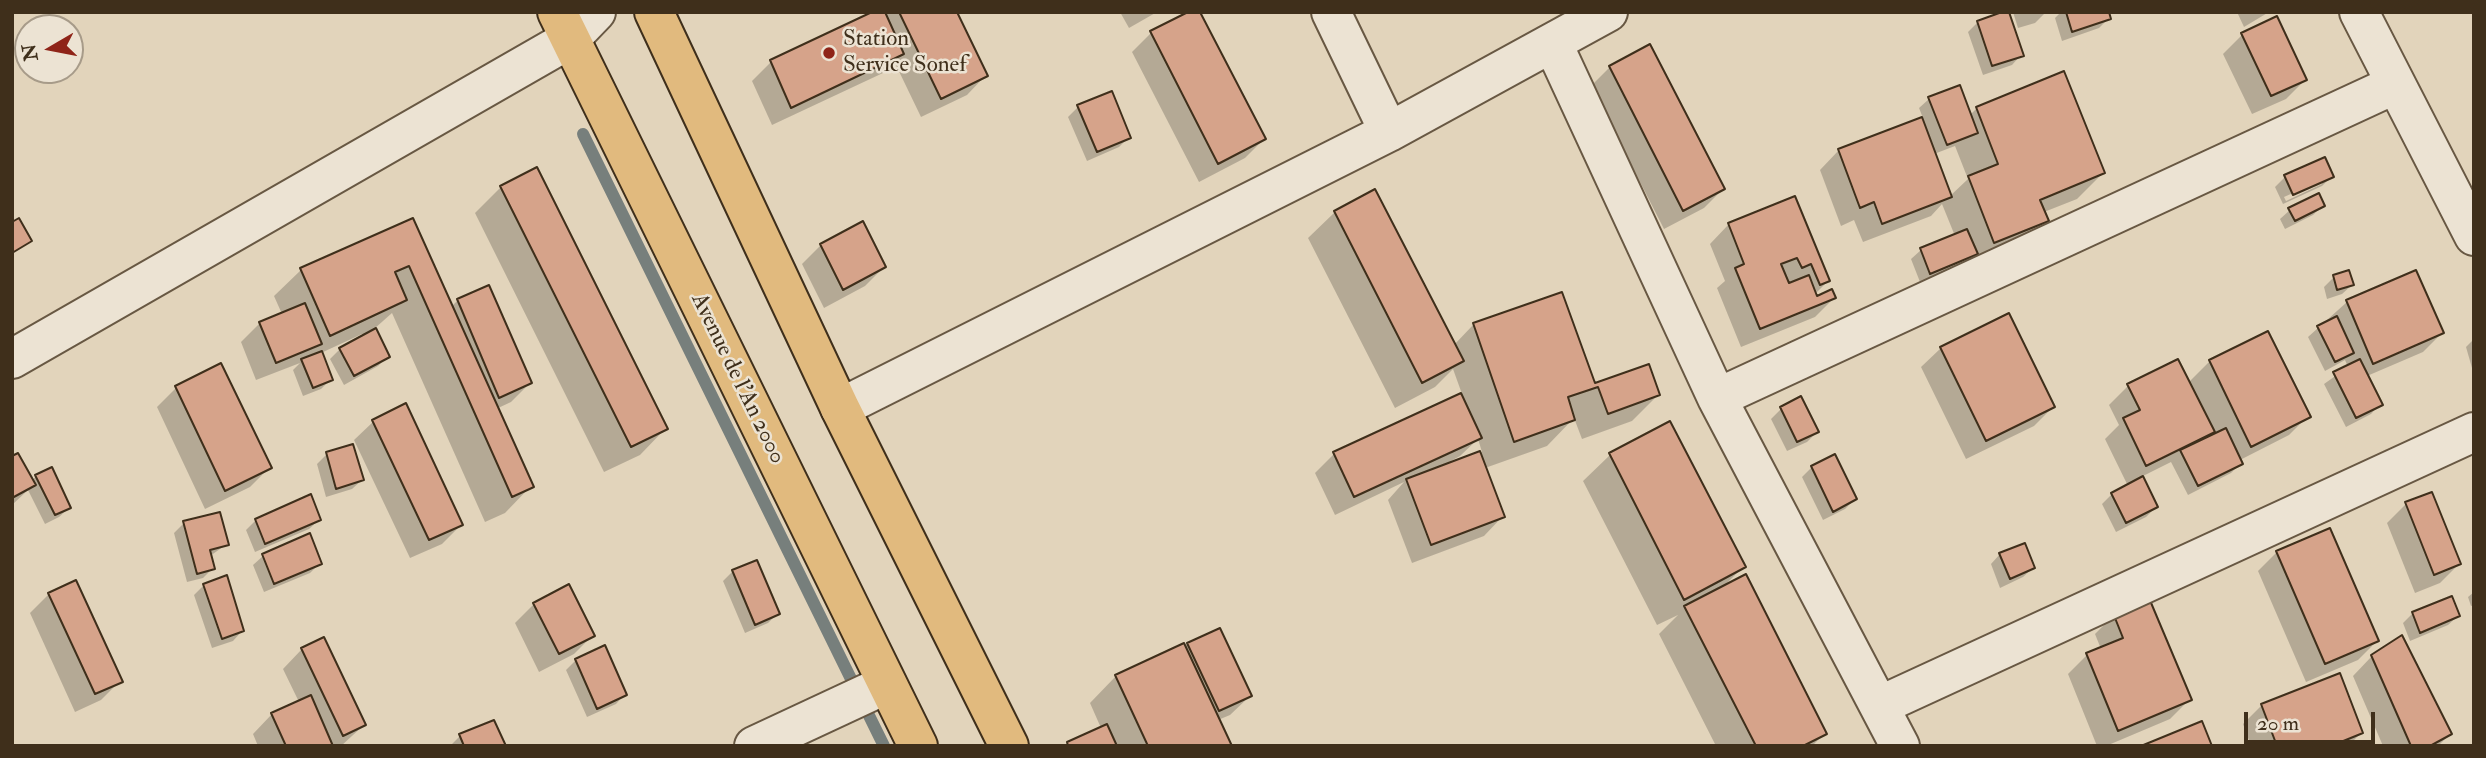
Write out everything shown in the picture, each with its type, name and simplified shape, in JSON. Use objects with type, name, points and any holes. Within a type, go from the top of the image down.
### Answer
[{"type":"main road","points":[[653,12],[840,408],[1009,746]]},
{"type":"main road","name":"Avenue de l'An 2000","points":[[563,26],[918,746]]},
{"type":"street","points":[[12,359],[563,26],[596,12]]},
{"type":"street","points":[[1331,12],[1389,132]]},
{"type":"street","points":[[840,408],[1389,132],[1608,12]]},
{"type":"street","points":[[2359,12],[2474,236]]},
{"type":"street","points":[[1553,44],[1717,398],[1881,705],[1900,746]]},
{"type":"street","points":[[1717,398],[2396,84]]},
{"type":"street","points":[[1881,705],[2474,432]]},
{"type":"street","points":[[754,746],[887,684]]},
{"type":"building","points":[[872,12],[885,12],[904,54],[791,108],[770,60]]},
{"type":"building","points":[[899,12],[957,12],[988,76],[941,99]]},
{"type":"building","points":[[1188,12],[1200,12],[1266,139],[1218,164],[1150,31]]},
{"type":"building","points":[[2009,12],[2024,56],[1992,66],[1977,21]]},
{"type":"building","points":[[2066,12],[2109,12],[2111,19],[2072,32]]},
{"type":"building","points":[[2277,16],[2307,80],[2271,96],[2241,33]]},
{"type":"building","points":[[1650,44],[1725,189],[1683,211],[1609,66]]},
{"type":"building","points":[[2064,71],[2105,173],[2040,200],[2049,221],[1994,243],[1968,176],[1998,164],[1976,107]]},
{"type":"building","points":[[1960,85],[1978,133],[1947,145],[1928,97]]},
{"type":"building","points":[[1112,91],[1131,138],[1097,152],[1077,105]]},
{"type":"building","points":[[1922,117],[1952,197],[1882,224],[1874,202],[1860,208],[1838,149]]},
{"type":"building","points":[[2325,157],[2334,177],[2293,195],[2284,175]]},
{"type":"building","points":[[537,167],[668,429],[631,447],[500,186]]},
{"type":"building","points":[[1375,189],[1464,361],[1422,383],[1334,211]]},
{"type":"building","points":[[2319,193],[2325,206],[2295,221],[2288,208]]},
{"type":"building","points":[[1795,196],[1830,281],[1820,285],[1811,264],[1802,268],[1797,258],[1781,264],[1789,283],[1809,275],[1817,296],[1832,289],[1836,298],[1760,329],[1735,268],[1744,264],[1728,223]]},
{"type":"building","points":[[19,218],[32,241],[12,253],[12,222]]},
{"type":"building","points":[[413,218],[534,487],[512,497],[409,266],[395,272],[407,300],[330,336],[300,268]]},
{"type":"building","points":[[863,221],[886,267],[843,290],[820,244]]},
{"type":"building","points":[[1967,229],[1978,254],[1930,274],[1920,248]]},
{"type":"building","points":[[2349,270],[2354,285],[2337,290],[2333,275]]},
{"type":"building","points":[[2416,270],[2444,333],[2373,364],[2346,300]]},
{"type":"building","points":[[489,285],[532,383],[499,398],[457,299]]},
{"type":"building","points":[[1562,292],[1595,383],[1649,364],[1660,395],[1608,414],[1598,387],[1568,397],[1575,420],[1514,442],[1473,323]]},
{"type":"building","points":[[305,303],[322,344],[276,363],[259,322]]},
{"type":"building","points":[[2009,313],[2055,407],[1986,441],[1940,347]]},
{"type":"building","points":[[2337,316],[2354,353],[2335,362],[2317,326]]},
{"type":"building","points":[[376,328],[390,357],[354,376],[339,348]]},
{"type":"building","points":[[2268,331],[2311,417],[2251,447],[2209,360]]},
{"type":"building","points":[[322,351],[333,380],[313,388],[301,359]]},
{"type":"building","points":[[2178,359],[2215,432],[2146,466],[2123,418],[2140,410],[2127,384]]},
{"type":"building","points":[[2360,359],[2383,405],[2356,418],[2333,372]]},
{"type":"building","points":[[221,363],[272,468],[225,491],[175,386]]},
{"type":"building","points":[[1461,393],[1482,438],[1354,497],[1333,452]]},
{"type":"building","points":[[1801,396],[1819,432],[1797,442],[1780,407]]},
{"type":"building","points":[[406,403],[463,525],[429,540],[372,420]]},
{"type":"building","points":[[1670,421],[1746,567],[1684,600],[1609,453]]},
{"type":"building","points":[[2226,428],[2243,464],[2198,486],[2180,450]]},
{"type":"building","points":[[353,444],[364,480],[336,489],[326,452]]},
{"type":"building","points":[[1480,451],[1505,517],[1431,545],[1406,479]]},
{"type":"building","points":[[18,453],[36,485],[12,498],[12,456]]},
{"type":"building","points":[[1835,454],[1857,499],[1833,512],[1811,466]]},
{"type":"building","points":[[52,467],[71,508],[55,515],[35,475]]},
{"type":"building","points":[[2143,476],[2158,507],[2126,523],[2111,493]]},
{"type":"building","points":[[2432,492],[2461,564],[2434,575],[2405,502]]},
{"type":"building","points":[[311,494],[321,520],[265,544],[255,519]]},
{"type":"building","points":[[220,512],[229,545],[210,550],[215,569],[197,574],[183,521]]},
{"type":"building","points":[[2330,528],[2379,641],[2325,664],[2276,551]]},
{"type":"building","points":[[310,533],[322,564],[274,584],[262,554]]},
{"type":"building","points":[[2025,543],[2035,568],[2010,579],[1999,553]]},
{"type":"building","points":[[757,560],[780,614],[755,625],[732,570]]},
{"type":"building","points":[[1746,574],[1827,734],[1803,746],[1756,746],[1684,606]]},
{"type":"building","points":[[227,575],[244,631],[222,639],[203,584]]},
{"type":"building","points":[[76,580],[123,682],[95,694],[48,593]]},
{"type":"building","points":[[569,584],[595,636],[559,654],[533,603]]},
{"type":"building","points":[[2452,596],[2460,616],[2420,633],[2412,612]]},
{"type":"building","points":[[2149,598],[2192,700],[2118,731],[2086,653],[2123,638],[2113,613]]},
{"type":"building","points":[[1220,628],[1252,696],[1219,711],[1187,643]]},
{"type":"building","points":[[2402,635],[2452,734],[2430,746],[2411,746],[2371,655]]},
{"type":"building","points":[[324,637],[366,725],[343,736],[301,648]]},
{"type":"building","points":[[1184,643],[1232,746],[1148,746],[1115,675]]},
{"type":"building","points":[[605,645],[627,695],[597,709],[575,659]]},
{"type":"building","points":[[2340,673],[2363,733],[2331,746],[2277,746],[2261,704]]},
{"type":"building","points":[[311,695],[333,746],[286,746],[271,713]]},
{"type":"building","points":[[494,720],[506,746],[464,746],[459,734]]},
{"type":"building","points":[[2202,721],[2212,746],[2141,746]]},
{"type":"building","points":[[1107,724],[1117,746],[1068,746],[1067,742]]},
{"type":"waterway","points":[[583,134],[884,746]]},
{"type":"place","name":"Station Service Sonef","points":[[829,53]]}]
